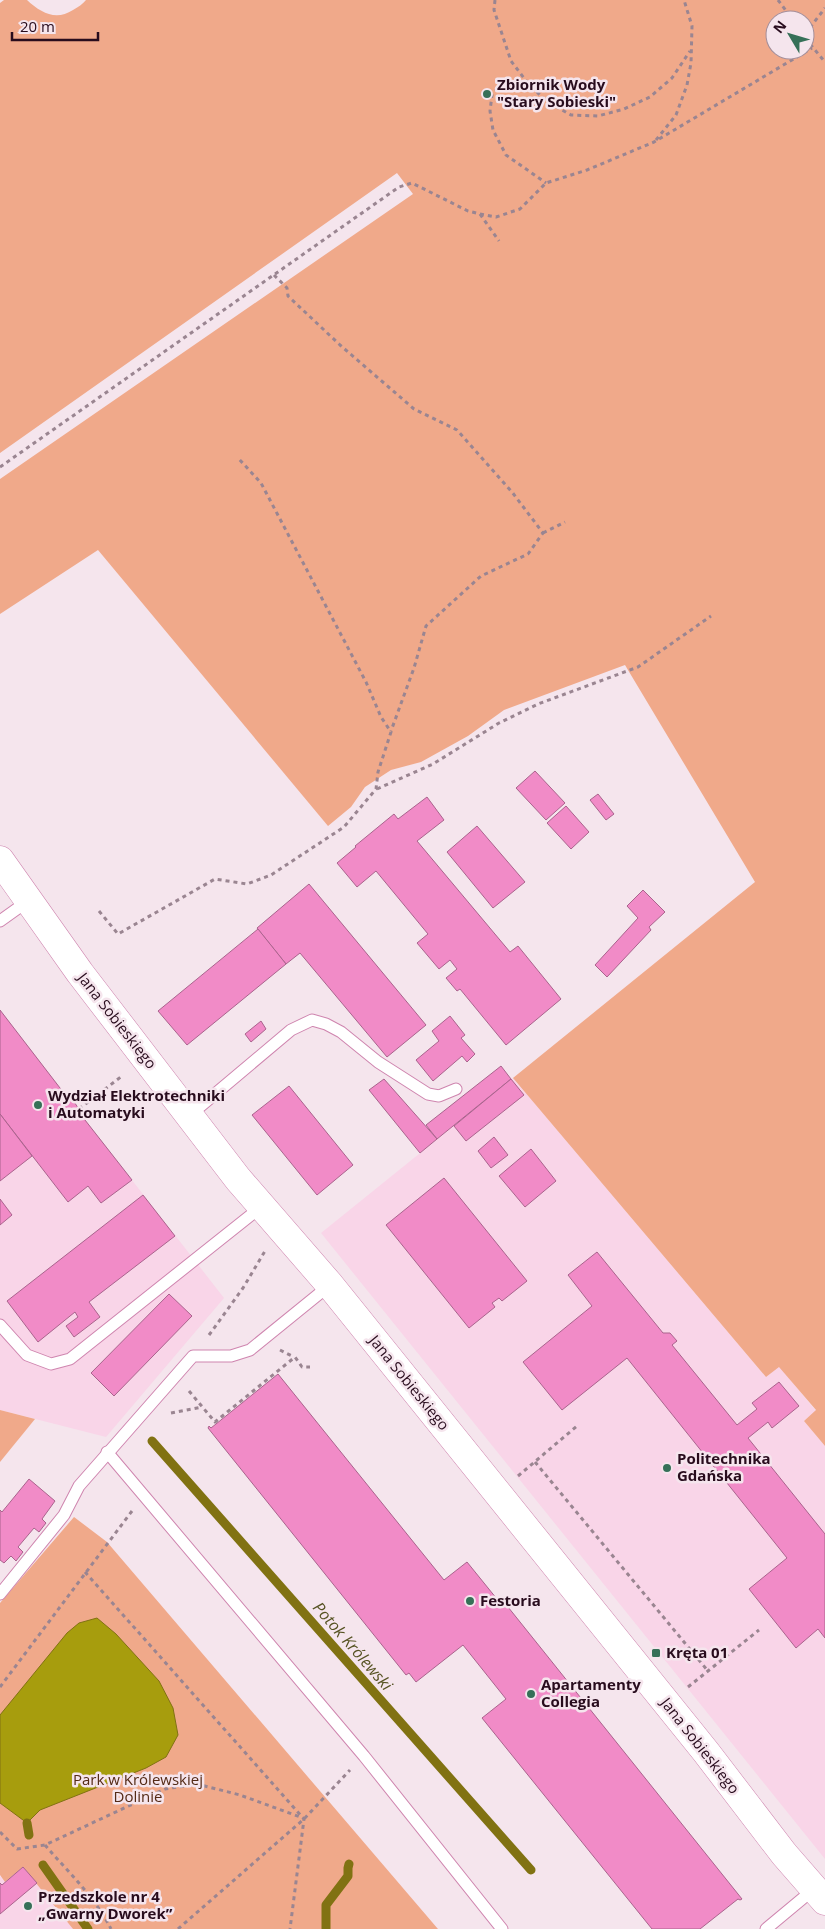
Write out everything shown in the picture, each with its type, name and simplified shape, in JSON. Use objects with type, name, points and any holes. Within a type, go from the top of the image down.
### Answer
[{"type":"main road","name":"Jana Sobieskiego","points":[[0,860],[80,973],[261,1206],[330,1285],[706,1752],[784,1854],[820,1895]]},
{"type":"lane","points":[[0,921],[28,901]]},
{"type":"lane","points":[[190,1115],[291,1030],[312,1020],[326,1024],[341,1032],[378,1062],[428,1094],[439,1096],[456,1089]]},
{"type":"lane","points":[[0,1325],[27,1355],[51,1364],[70,1359],[261,1206]]},
{"type":"lane","points":[[0,1594],[64,1515],[79,1486],[193,1356],[231,1356],[250,1350],[330,1285]]},
{"type":"lane","points":[[108,1452],[364,1756],[502,1929]]},
{"type":"lane","points":[[766,1929],[820,1895]]},
{"type":"path","points":[[495,0],[494,10],[511,61],[527,82],[546,101],[571,115],[598,116],[624,109],[650,97],[672,78],[690,51]]},
{"type":"path","points":[[654,142],[676,114],[687,85],[691,63],[692,26],[684,0]]},
{"type":"path","points":[[815,22],[825,8]]},
{"type":"path","points":[[815,51],[825,62]]},
{"type":"path","points":[[0,467],[399,187],[412,183],[468,211],[496,217],[520,209],[546,183],[587,170],[654,142],[792,60]]},
{"type":"path","points":[[498,88],[492,95],[490,111],[493,130],[506,155],[546,183]]},
{"type":"path","points":[[480,214],[499,241]]},
{"type":"path","points":[[274,275],[287,288],[288,296],[340,345],[414,409],[457,430],[512,492],[543,532]]},
{"type":"path","points":[[239,459],[261,483],[366,682],[381,717],[391,732]]},
{"type":"path","points":[[376,789],[378,772],[414,668],[426,626],[481,576],[528,554],[543,532],[565,522]]},
{"type":"path","points":[[99,911],[118,934],[215,879],[247,884],[271,875],[344,827],[376,789],[433,764],[499,723],[538,704],[638,667],[711,616]]},
{"type":"path","points":[[79,1109],[123,1076]]},
{"type":"path","points":[[193,1356],[243,1288],[265,1250]]},
{"type":"path","points":[[185,1385],[215,1422],[295,1357],[302,1367],[310,1367]]},
{"type":"path","points":[[517,1477],[577,1426]]},
{"type":"path","points":[[534,1462],[708,1671]]},
{"type":"path","points":[[0,1687],[144,1495]]},
{"type":"path","points":[[85,1572],[304,1819],[290,1929]]},
{"type":"path","points":[[687,1688],[759,1630]]},
{"type":"path","points":[[178,1929],[304,1819],[364,1756]]},
{"type":"path","points":[[0,1832],[17,1849],[45,1846],[165,1788],[197,1784],[240,1795],[304,1819]]},
{"type":"path","points":[[45,1846],[104,1915],[111,1929]]},
{"type":"shaded area","points":[[0,1010],[70,1100],[72,1099],[86,1118],[85,1120],[224,1298],[106,1437],[0,1410]]},
{"type":"shaded area","name":"Politechnika Gdańska","points":[[513,1078],[766,1377],[779,1366],[816,1411],[804,1421],[825,1446],[825,1859],[321,1233]]},
{"type":"shaded area","points":[[97,1618],[116,1634],[159,1681],[173,1708],[178,1735],[166,1757],[146,1768],[40,1810],[27,1823],[0,1803],[0,1715],[67,1633],[79,1623]]},
{"type":"shaded area","name":"Przedszkole nr 4 „Gwarny Dworek”","points":[[23,1867],[73,1929],[0,1929],[0,1876],[6,1882]]},
{"type":"green space","points":[[4,0],[27,0],[43,12],[61,15],[79,7],[86,0],[825,0],[825,1446],[804,1421],[816,1410],[779,1367],[766,1377],[513,1078],[755,882],[625,665],[504,710],[468,736],[421,762],[391,770],[365,787],[351,807],[328,826],[98,550],[0,614],[0,479],[413,194],[397,173],[0,453],[0,3]]},
{"type":"green space","points":[[0,1410],[35,1419],[0,1462]]},
{"type":"green space","name":"Park w Królewskiej Dolinie","points":[[74,1517],[107,1542],[438,1929],[73,1929],[23,1867],[5,1882],[0,1875],[0,1603]]},
{"type":"building","points":[[535,771],[565,803],[546,820],[516,788]]},
{"type":"building","points":[[598,794],[614,814],[606,820],[590,800]]},
{"type":"building","points":[[427,797],[444,820],[417,841],[510,952],[518,946],[561,999],[506,1045],[460,989],[457,991],[446,978],[457,969],[450,960],[439,969],[417,943],[428,934],[376,871],[357,887],[337,863],[394,814],[398,819]]},
{"type":"building","points":[[566,806],[589,832],[571,849],[547,823]]},
{"type":"building","points":[[477,826],[525,882],[493,908],[447,852]]},
{"type":"building","points":[[309,884],[426,1025],[387,1057],[300,953],[286,964],[257,928]]},
{"type":"building","points":[[643,890],[665,912],[649,927],[651,930],[607,977],[595,965],[638,918],[627,906]]},
{"type":"building","points":[[258,929],[286,964],[187,1045],[158,1011]]},
{"type":"building","name":"Wydział Elektrotechniki i Automatyki","points":[[0,1010],[70,1101],[72,1099],[86,1118],[85,1120],[132,1180],[101,1203],[88,1186],[68,1202],[0,1114]]},
{"type":"building","points":[[450,1016],[465,1035],[461,1038],[475,1054],[467,1062],[462,1056],[433,1081],[416,1060],[439,1041],[432,1031]]},
{"type":"building","points":[[261,1021],[266,1029],[251,1042],[245,1034]]},
{"type":"building","points":[[501,1066],[511,1079],[437,1139],[426,1125]]},
{"type":"building","points":[[384,1079],[437,1139],[420,1153],[369,1090]]},
{"type":"building","points":[[511,1079],[524,1095],[466,1141],[454,1126]]},
{"type":"building","points":[[289,1086],[353,1165],[317,1195],[252,1115]]},
{"type":"building","points":[[0,1114],[32,1156],[0,1181]]},
{"type":"building","points":[[494,1137],[508,1155],[491,1168],[478,1151]]},
{"type":"building","points":[[531,1149],[556,1181],[525,1207],[499,1176]]},
{"type":"building","points":[[444,1178],[527,1281],[502,1301],[499,1298],[492,1303],[495,1307],[469,1328],[386,1225]]},
{"type":"building","points":[[143,1195],[175,1236],[89,1302],[100,1317],[74,1337],[66,1326],[78,1317],[75,1312],[38,1342],[7,1301]]},
{"type":"building","points":[[0,1199],[12,1215],[0,1225]]},
{"type":"building","points":[[597,1252],[663,1333],[670,1333],[677,1341],[672,1345],[737,1425],[757,1409],[752,1403],[779,1382],[799,1406],[772,1428],[768,1422],[748,1438],[825,1534],[825,1638],[818,1629],[796,1648],[749,1589],[787,1558],[627,1358],[562,1410],[523,1362],[592,1306],[568,1275]]},
{"type":"building","points":[[169,1294],[192,1316],[114,1396],[91,1373]]},
{"type":"building","points":[[278,1374],[444,1580],[467,1562],[501,1604],[504,1602],[742,1899],[738,1899],[700,1929],[652,1929],[482,1718],[506,1699],[463,1645],[416,1682],[409,1673],[406,1675],[208,1428],[209,1426],[211,1428]]},
{"type":"building","points":[[29,1479],[55,1501],[42,1519],[46,1523],[39,1532],[34,1528],[18,1547],[23,1552],[16,1561],[11,1556],[4,1563],[0,1560],[0,1510],[2,1512]]},
{"type":"building","points":[[23,1867],[37,1883],[0,1914],[0,1883],[2,1885]]},
{"type":"waterway","name":"Potok Królewski","points":[[152,1441],[531,1870]]},
{"type":"waterway","points":[[27,1823],[29,1835]]},
{"type":"waterway","points":[[326,1929],[326,1905],[348,1876],[349,1864]]},
{"type":"waterway","points":[[43,1865],[88,1929]]},
{"type":"place","name":"Zbiornik Wody \"Stary Sobieski\"","points":[[487,94]]},
{"type":"place","name":"Wydział Elektrotechniki i Automatyki","points":[[38,1105]]},
{"type":"place","name":"Politechnika Gdańska","points":[[667,1468]]},
{"type":"place","name":"Festoria","points":[[470,1601]]},
{"type":"place","name":"Kręta 01","points":[[656,1653]]},
{"type":"place","name":"Apartamenty Collegia","points":[[531,1694]]},
{"type":"place","name":"Przedszkole nr 4 „Gwarny Dworek”","points":[[28,1906]]}]
